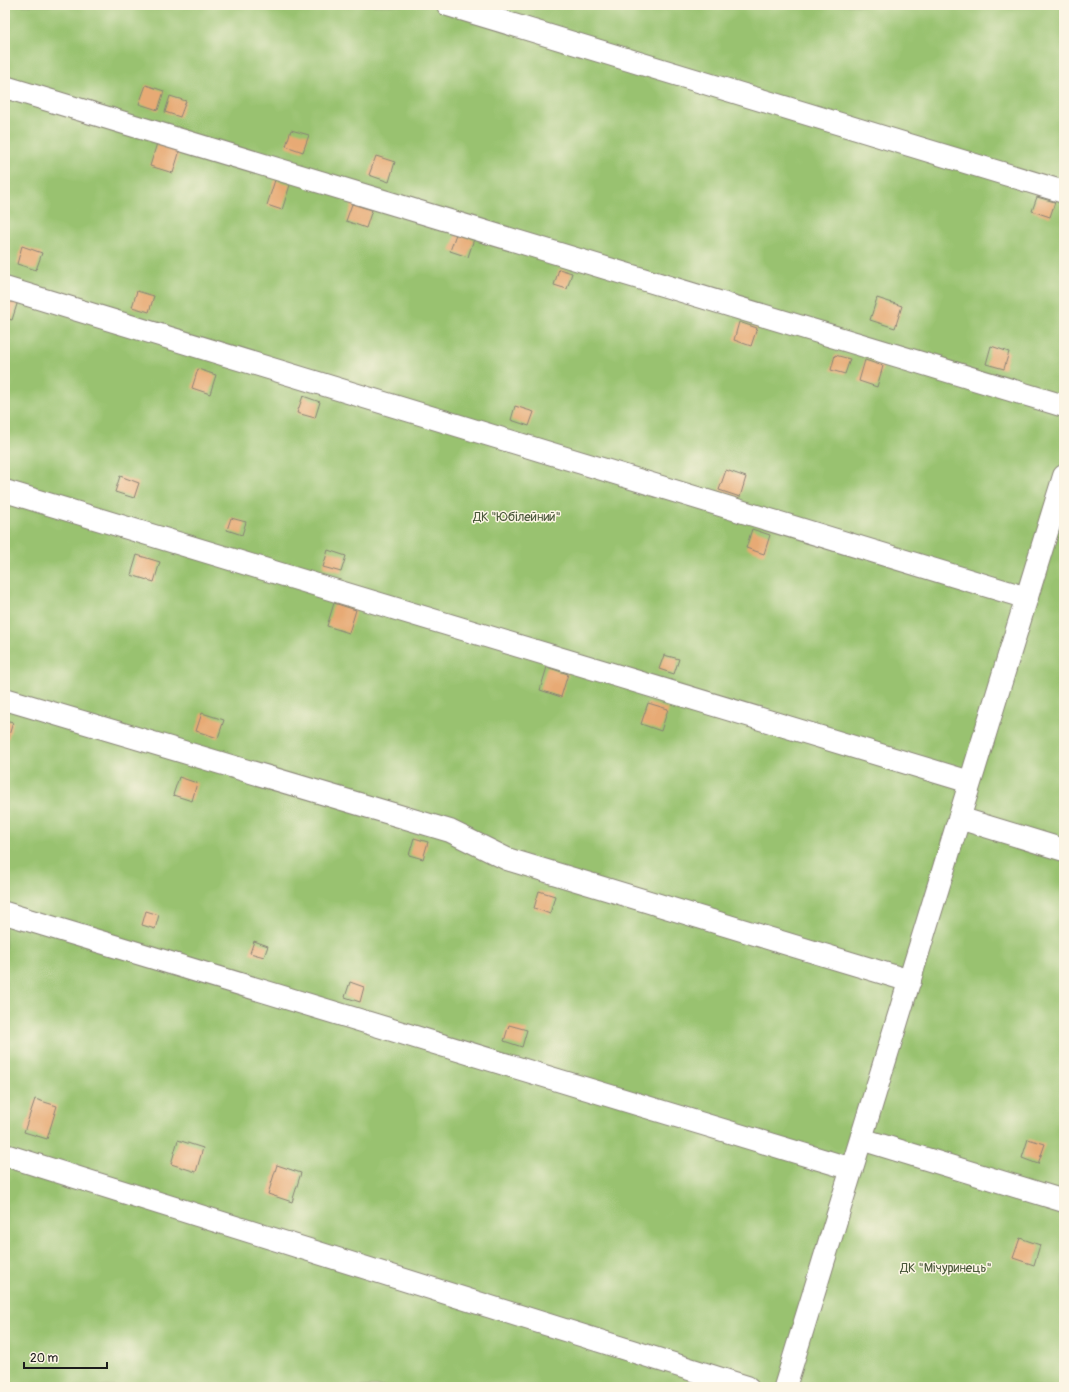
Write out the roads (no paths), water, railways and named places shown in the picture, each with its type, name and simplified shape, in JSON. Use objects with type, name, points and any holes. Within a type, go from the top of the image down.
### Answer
[{"type":"lane","points":[[448,5],[1064,192]]},
{"type":"lane","points":[[5,86],[1064,406]]},
{"type":"lane","points":[[5,288],[1027,598]]},
{"type":"lane","points":[[785,1387],[1027,598],[1060,501],[1064,476]]},
{"type":"lane","points":[[5,491],[970,782]]},
{"type":"lane","points":[[5,699],[450,831],[507,859],[910,981]]},
{"type":"lane","points":[[960,818],[1064,850]]},
{"type":"lane","points":[[5,914],[852,1169]]},
{"type":"lane","points":[[861,1139],[1064,1201]]},
{"type":"lane","points":[[5,1155],[748,1387]]},
{"type":"park label","name":"ДК \"Юбілейний\"","points":[[517,517]]},
{"type":"park label","name":"ДК \"Мічуринець\"","points":[[946,1268]]}]
